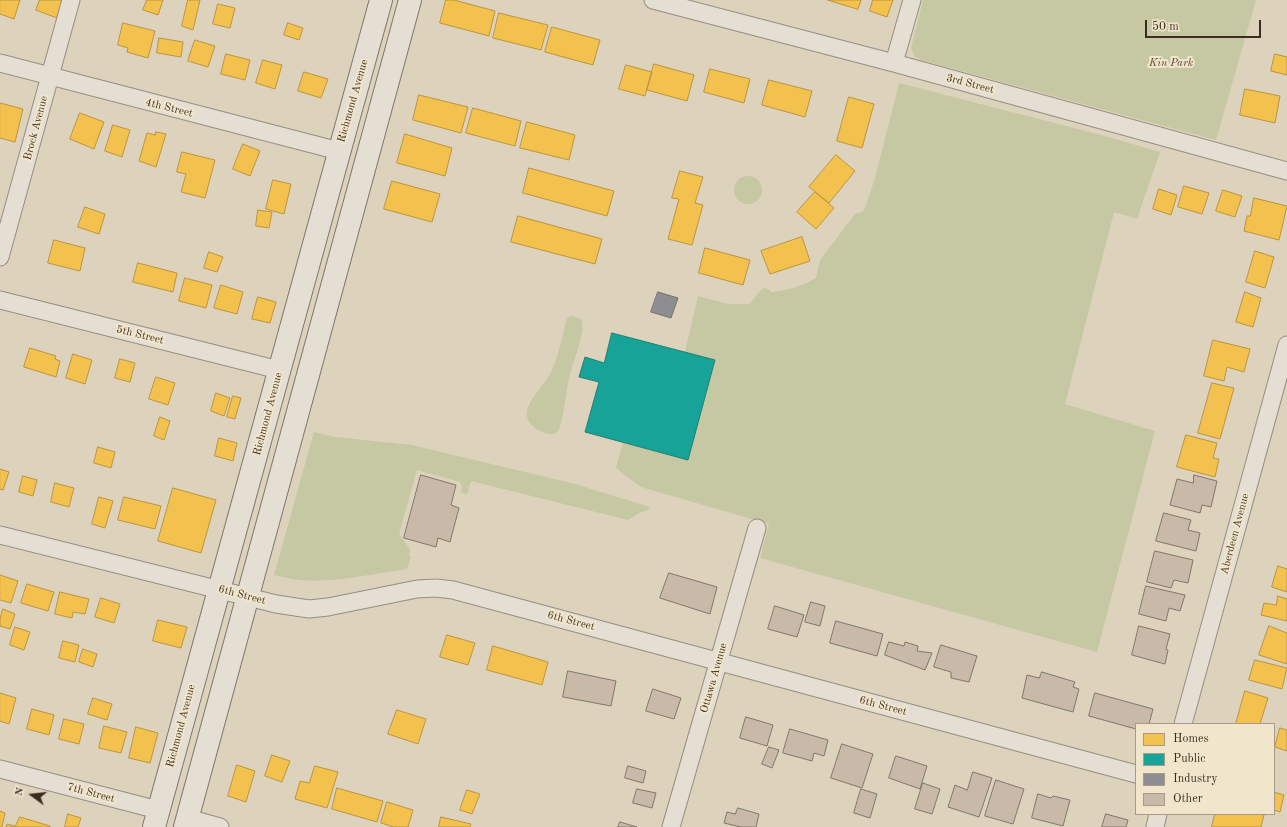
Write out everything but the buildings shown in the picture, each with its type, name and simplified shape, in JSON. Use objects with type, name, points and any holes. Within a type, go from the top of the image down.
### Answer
[{"type":"main road","name":"Richmond Avenue","points":[[156,819],[381,0]]},
{"type":"main road","points":[[186,823],[410,0]]},
{"type":"street","name":"Brock Avenue","points":[[0,257],[71,0]]},
{"type":"street","name":"3rd Street","points":[[653,0],[894,63],[1287,171]]},
{"type":"street","points":[[894,63],[912,0]]},
{"type":"street","name":"4th Street","points":[[0,63],[339,151]]},
{"type":"street","name":"5th Street","points":[[0,300],[279,370]]},
{"type":"street","name":"Aberdeen Avenue","points":[[1183,723],[1287,344]]},
{"type":"street","name":"Ottawa Avenue","points":[[671,827],[757,528]]},
{"type":"street","name":"6th Street","points":[[0,535],[276,604],[309,609],[341,605],[417,589],[436,588],[453,590],[1135,774]]},
{"type":"street","name":"7th Street","points":[[0,769],[156,819]]},
{"type":"street","points":[[1155,827],[1158,815]]},
{"type":"street","points":[[186,823],[220,827]]},
{"type":"green space","name":"Kin Park","points":[[923,0],[1256,0],[1216,140],[921,60],[915,57],[911,48]]},
{"type":"green space","points":[[899,83],[1105,136],[1160,152],[1137,219],[1114,212],[1065,404],[1155,431],[1097,652],[760,558],[769,524],[641,487],[616,468],[623,442],[659,452],[698,296],[728,304],[750,304],[763,288],[768,289],[771,292],[794,288],[816,278],[820,260],[855,214],[862,212],[865,208],[875,178]]},
{"type":"green space","points":[[748,176],[758,180],[762,190],[758,200],[748,204],[738,200],[734,190],[738,180]]},
{"type":"green space","points":[[570,316],[581,319],[581,339],[569,378],[560,428],[556,433],[548,434],[534,428],[528,421],[527,411],[535,395],[553,369],[567,319]]},
{"type":"green space","points":[[314,432],[335,437],[412,445],[575,484],[650,507],[648,510],[639,513],[628,520],[471,481],[467,494],[461,493],[462,487],[460,482],[417,470],[399,534],[410,549],[409,556],[411,556],[407,569],[340,579],[290,579],[274,575]]}]
